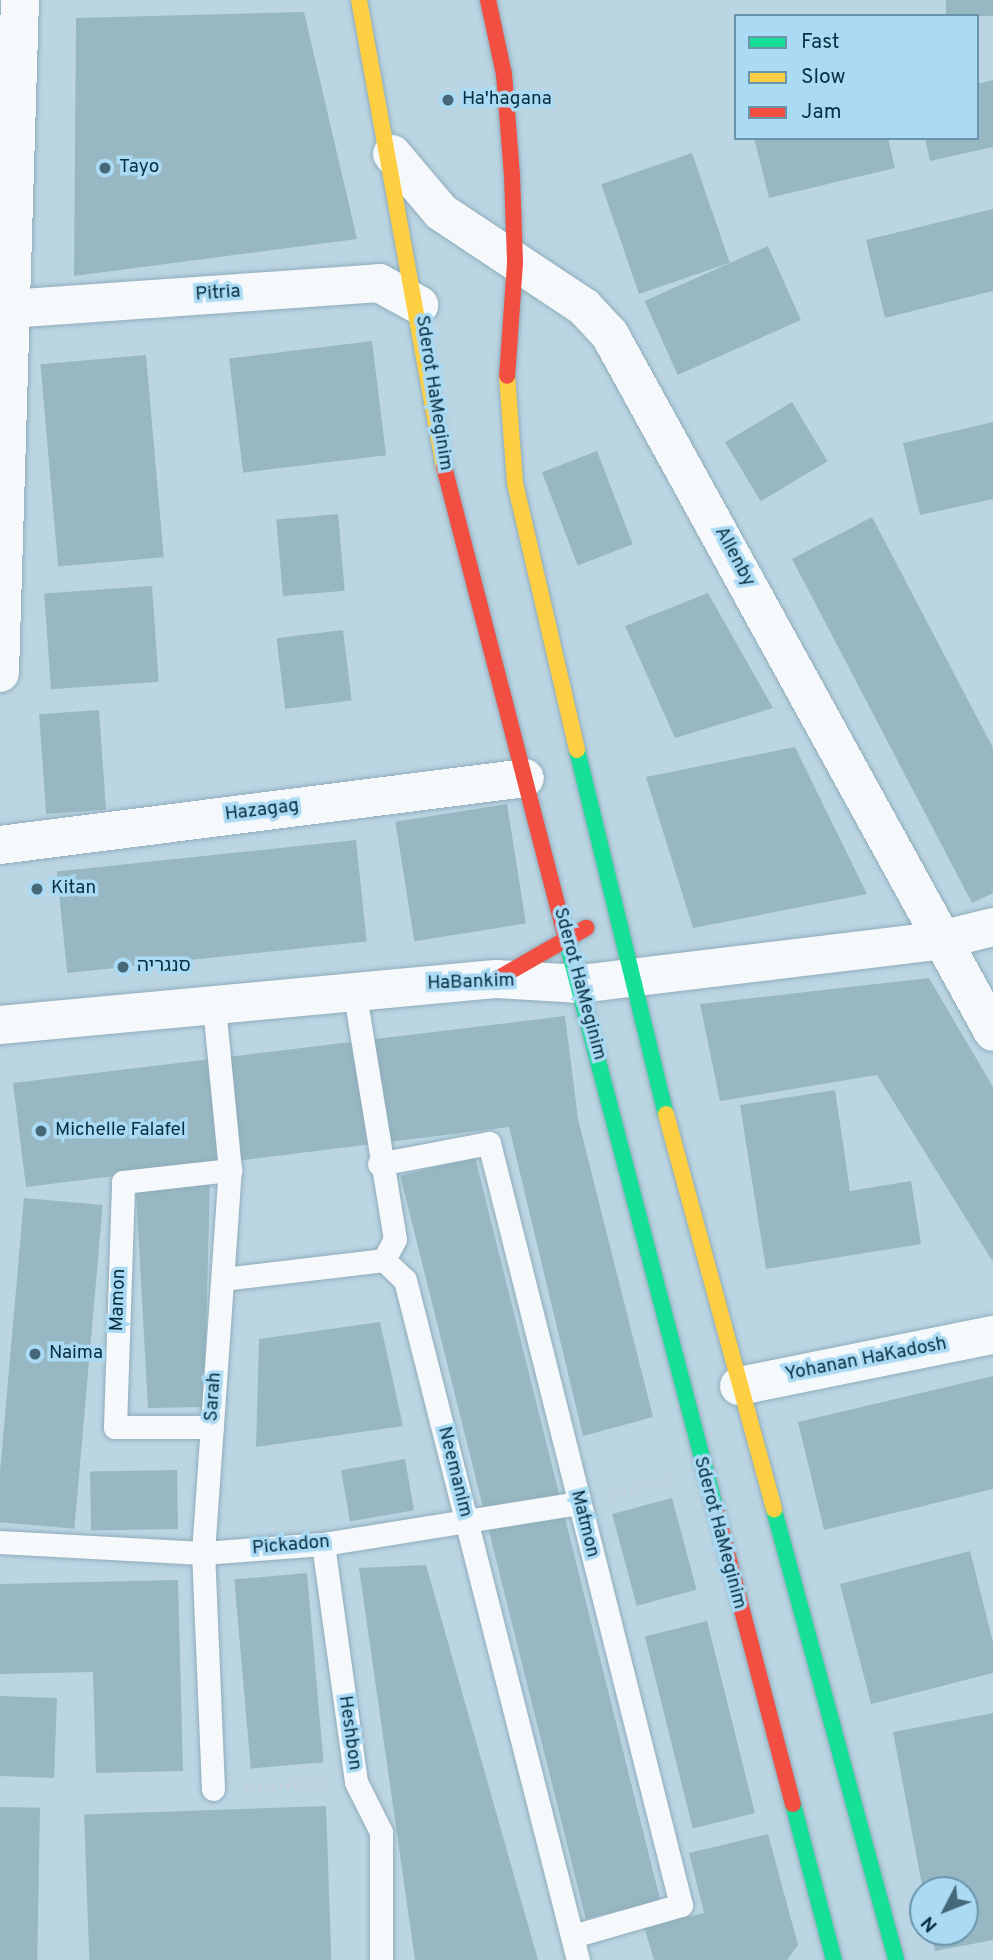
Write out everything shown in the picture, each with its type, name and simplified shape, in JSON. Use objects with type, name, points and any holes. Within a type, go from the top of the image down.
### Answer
[{"type":"street","points":[[0,673],[20,0]]},
{"type":"street","name":"Sderot HaMeginim","points":[[359,0],[392,154],[447,485],[580,984],[702,1470],[834,1960]]},
{"type":"street","points":[[488,0],[504,74],[515,264],[505,347],[515,483],[629,976],[896,1960]]},
{"type":"street","name":"Allenby","points":[[392,154],[441,212],[515,264],[584,306],[610,335],[993,1032]]},
{"type":"street","name":"Pitria","points":[[9,309],[379,283],[419,305]]},
{"type":"street","name":"Hazagag","points":[[0,845],[525,778]]},
{"type":"street","points":[[497,979],[568,942],[611,897]]},
{"type":"street","name":"HaBankim","points":[[0,1025],[214,1006],[355,989],[497,979],[580,984],[941,940],[993,927]]},
{"type":"street","name":"Yohanan HaKadosh","points":[[739,1386],[993,1335]]},
{"type":"lane","points":[[223,1279],[384,1260],[395,1239],[379,1164],[355,989]]},
{"type":"lane","name":"Sarah","points":[[213,1789],[203,1553],[230,1170],[214,1006]]},
{"type":"lane","name":"Matmon","points":[[379,1164],[489,1143],[681,1905],[573,1936]]},
{"type":"lane","name":"Mamon","points":[[212,1427],[115,1427],[123,1182],[230,1170]]},
{"type":"lane","name":"Neemanim","points":[[384,1260],[405,1280],[578,1960]]},
{"type":"lane","name":"Pickadon","points":[[0,1542],[203,1553],[323,1544],[579,1503]]},
{"type":"lane","name":"Heshbon","points":[[323,1544],[356,1782],[381,1832],[381,1960]]},
{"type":"path","points":[[579,1503],[702,1470]]},
{"type":"path","points":[[213,1789],[356,1782]]},
{"type":"building","points":[[946,0],[993,0],[993,16],[946,14]]},
{"type":"building","points":[[304,12],[357,239],[74,276],[76,18]]},
{"type":"building","points":[[993,80],[993,147],[930,161],[925,140],[979,140],[979,84]]},
{"type":"building","points":[[754,140],[888,140],[895,168],[769,198]]},
{"type":"building","points":[[692,153],[730,263],[639,294],[601,184]]},
{"type":"building","points":[[993,209],[993,291],[885,318],[866,240]]},
{"type":"building","points":[[768,246],[801,320],[678,375],[645,301]]},
{"type":"building","points":[[372,341],[386,455],[243,473],[229,359]]},
{"type":"building","points":[[146,355],[164,557],[58,566],[40,364]]},
{"type":"building","points":[[792,402],[828,461],[761,501],[725,442]]},
{"type":"building","points":[[993,422],[993,499],[920,515],[903,443]]},
{"type":"building","points":[[597,451],[633,544],[578,566],[542,472]]},
{"type":"building","points":[[338,514],[345,591],[283,596],[276,519]]},
{"type":"building","points":[[872,517],[993,748],[993,893],[972,903],[792,559]]},
{"type":"building","points":[[152,586],[159,682],[51,689],[44,594]]},
{"type":"building","points":[[708,593],[773,708],[675,738],[625,626]]},
{"type":"building","points":[[343,630],[352,700],[285,709],[276,638]]},
{"type":"building","points":[[99,710],[106,810],[46,814],[39,714]]},
{"type":"building","points":[[795,747],[867,894],[693,928],[646,777]]},
{"type":"building","points":[[507,804],[526,924],[414,941],[395,822]]},
{"type":"building","points":[[356,840],[367,941],[67,973],[57,871]]},
{"type":"building","points":[[929,978],[993,1087],[993,1262],[877,1075],[720,1101],[700,1004]]},
{"type":"building","points":[[565,1016],[578,1119],[653,1417],[583,1436],[509,1127],[26,1187],[13,1083]]},
{"type":"building","points":[[835,1090],[850,1191],[911,1181],[921,1244],[766,1269],[740,1105]]},
{"type":"building","points":[[475,1157],[660,1900],[586,1919],[400,1176]]},
{"type":"building","points":[[210,1180],[204,1407],[148,1408],[136,1191]]},
{"type":"building","points":[[24,1198],[103,1205],[74,1529],[0,1522],[0,1472]]},
{"type":"building","points":[[380,1322],[403,1426],[256,1447],[259,1339]]},
{"type":"building","points":[[993,1376],[993,1489],[824,1530],[798,1422]]},
{"type":"building","points":[[405,1459],[414,1510],[350,1521],[341,1470]]},
{"type":"building","points":[[177,1470],[178,1529],[91,1531],[90,1472]]},
{"type":"building","points":[[672,1498],[697,1590],[637,1606],[612,1514]]},
{"type":"building","points":[[970,1551],[993,1642],[993,1673],[871,1704],[840,1584]]},
{"type":"building","points":[[426,1565],[538,1960],[415,1960],[359,1568]]},
{"type":"building","points":[[307,1573],[324,1762],[251,1769],[234,1579]]},
{"type":"building","points":[[178,1580],[183,1771],[96,1773],[93,1672],[0,1674],[0,1584]]},
{"type":"building","points":[[707,1621],[755,1813],[693,1829],[645,1636]]},
{"type":"building","points":[[0,1696],[57,1698],[54,1778],[0,1776]]},
{"type":"building","points":[[993,1713],[993,1940],[979,1943],[979,1876],[920,1876],[893,1732]]},
{"type":"building","points":[[326,1806],[331,1960],[89,1960],[84,1814]]},
{"type":"building","points":[[0,1807],[40,1808],[37,1960],[0,1960]]},
{"type":"building","points":[[768,1834],[798,1945],[787,1960],[654,1960],[644,1927],[704,1913],[689,1853]]},
{"type":"building","points":[[934,1946],[961,1946],[935,1951]]},
{"type":"traffic: fast","points":[[577,750],[666,1114]]},
{"type":"traffic: fast","points":[[565,935],[716,1511]]},
{"type":"traffic: fast","points":[[774,1510],[896,1960]]},
{"type":"traffic: fast","points":[[793,1804],[834,1960]]},
{"type":"traffic: slow","points":[[359,0],[444,467]]},
{"type":"traffic: slow","points":[[507,376],[515,483],[577,750]]},
{"type":"traffic: slow","points":[[666,1114],[774,1510]]},
{"type":"traffic: jam","points":[[488,0],[504,74],[512,175],[515,263],[507,376]]},
{"type":"traffic: jam","points":[[444,467],[565,935]]},
{"type":"traffic: jam","points":[[497,979],[586,928]]},
{"type":"traffic: jam","points":[[716,1511],[793,1804]]},
{"type":"place","name":"Ha'hagana","points":[[448,100]]},
{"type":"place","name":"Tayo","points":[[105,168]]},
{"type":"place","name":"Kitan","points":[[37,889]]},
{"type":"place","name":"סנגריה","points":[[123,967]]},
{"type":"place","name":"Michelle Falafel","points":[[41,1131]]},
{"type":"place","name":"Naima","points":[[35,1354]]}]
